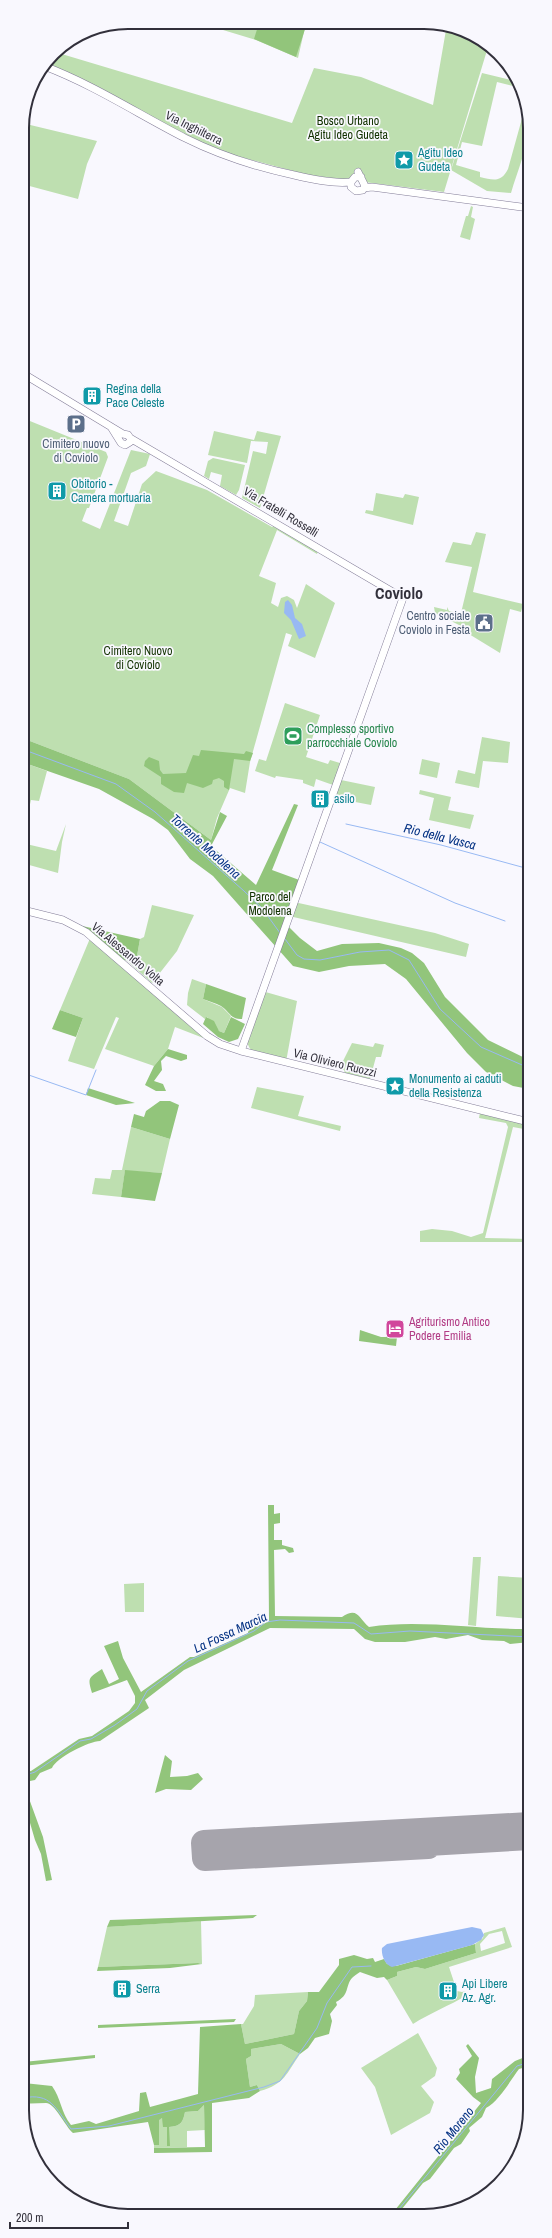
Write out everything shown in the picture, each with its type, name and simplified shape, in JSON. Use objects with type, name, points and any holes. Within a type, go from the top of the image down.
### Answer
[{"type":"street","name":"Via Inghilterra","points":[[50,68],[90,86],[206,148],[263,168],[306,178],[357,181],[523,207]]},
{"type":"street","name":"Via Fratelli Rosselli","points":[[29,377],[110,425],[121,436],[124,445],[130,440],[146,447],[403,598],[241,1051]]},
{"type":"street","name":"Via Alessandro Volta","points":[[29,912],[63,920],[88,934],[207,1036]]},
{"type":"street","name":"Via Oliviero Ruozzi","points":[[207,1036],[220,1044],[241,1051],[523,1121]]},
{"type":"green space","points":[[220,29],[305,29],[298,58],[256,40]]},
{"type":"green space","points":[[257,29],[305,29],[296,57],[254,39]]},
{"type":"green space","name":"Bosco Urbano Agitu Ideo Gudeta","points":[[446,32],[468,39],[487,51],[444,192],[308,175],[233,155],[207,145],[51,67],[63,54],[292,123],[314,68],[361,77],[433,105]]},
{"type":"green space","points":[[482,73],[510,80],[514,86],[497,82],[482,146],[462,142],[456,165],[480,172],[480,177],[496,179],[502,177],[508,169],[522,118],[523,156],[511,193],[487,191],[451,170]]},
{"type":"green space","points":[[29,125],[97,141],[87,164],[78,199],[29,186]]},
{"type":"green space","points":[[471,206],[473,207],[471,217],[475,219],[470,240],[460,237],[466,216],[468,216]]},
{"type":"green space","name":"Cimitero Nuovo di Coviolo","points":[[29,421],[106,452],[108,457],[89,508],[87,508],[82,521],[100,529],[131,450],[150,454],[146,466],[131,473],[114,521],[128,526],[142,484],[156,471],[207,490],[272,527],[275,525],[318,550],[317,554],[277,530],[259,576],[276,583],[271,603],[278,607],[281,598],[287,596],[294,600],[297,608],[306,584],[335,603],[315,658],[288,646],[292,635],[286,633],[250,762],[245,793],[230,788],[217,818],[211,840],[129,779],[29,741]]},
{"type":"green space","points":[[214,431],[254,440],[257,431],[281,436],[260,508],[242,498],[253,451],[266,454],[268,442],[251,441],[247,463],[208,455]]},
{"type":"green space","points":[[213,458],[245,465],[239,490],[236,495],[220,486],[222,475],[211,472],[209,479],[204,476],[208,461]]},
{"type":"green space","points":[[376,493],[403,498],[405,494],[419,497],[413,525],[365,513],[366,510],[373,511]]},
{"type":"green space","points":[[476,532],[486,534],[473,592],[523,604],[521,612],[510,609],[500,653],[464,631],[465,628],[435,613],[434,607],[447,610],[447,607],[449,611],[461,613],[472,567],[445,562],[453,542],[471,545]]},
{"type":"green space","name":"Complesso sportivo parrocchiale Coviolo","points":[[285,703],[320,715],[306,757],[328,764],[330,760],[340,763],[333,785],[316,779],[314,787],[303,783],[303,780],[276,776],[275,778],[255,771],[259,759],[266,761]]},
{"type":"green space","points":[[482,737],[510,742],[508,763],[483,761],[479,788],[455,783],[458,770],[475,774]]},
{"type":"green space","name":"Parco del Modolena","points":[[29,741],[129,779],[211,840],[220,812],[227,816],[211,846],[256,885],[294,804],[298,805],[272,870],[302,881],[286,924],[300,938],[317,951],[342,944],[379,943],[401,948],[412,953],[424,963],[445,997],[488,1040],[523,1057],[523,1088],[513,1086],[486,1072],[467,1053],[406,979],[385,964],[349,966],[319,972],[293,966],[213,876],[190,859],[168,830],[153,819],[99,789],[29,764]]},
{"type":"green space","points":[[201,750],[244,754],[246,751],[253,753],[250,761],[234,759],[229,790],[224,787],[224,781],[219,778],[213,780],[212,784],[203,788],[187,783],[184,793],[174,792],[161,784],[161,777],[144,766],[145,761],[149,757],[159,761],[160,770],[163,774],[186,773],[193,755],[199,756]]},
{"type":"green space","points":[[422,759],[440,763],[437,778],[419,774]]},
{"type":"green space","points":[[29,765],[47,771],[39,801],[31,800],[29,809]]},
{"type":"green space","points":[[341,780],[375,787],[371,805],[334,798]]},
{"type":"green space","points":[[420,790],[451,797],[448,810],[474,815],[470,829],[429,820],[434,798],[419,794]]},
{"type":"green space","points":[[66,824],[58,873],[29,865],[29,845],[56,851]]},
{"type":"green space","points":[[294,902],[435,933],[469,944],[466,957],[289,916]]},
{"type":"green space","points":[[152,905],[194,915],[177,951],[152,983],[126,960],[137,956],[140,939],[144,937]]},
{"type":"green space","points":[[69,923],[140,939],[137,956],[121,962]]},
{"type":"green space","points":[[91,936],[206,1039],[175,1027],[168,1049],[154,1066],[105,1049],[119,1018],[116,1017],[94,1069],[68,1061],[83,1018],[60,1010]]},
{"type":"green space","points":[[192,979],[206,984],[203,999],[222,1007],[231,1016],[224,1033],[219,1031],[207,1017],[205,1019],[187,1005],[188,993]]},
{"type":"green space","points":[[206,984],[246,998],[242,1019],[235,1018],[221,1006],[203,999]]},
{"type":"green space","points":[[262,991],[297,1001],[286,1062],[251,1050],[248,1044],[247,1037],[250,1021]]},
{"type":"green space","points":[[60,1010],[83,1018],[76,1037],[52,1029]]},
{"type":"green space","points":[[206,1017],[214,1021],[219,1031],[224,1033],[231,1017],[245,1024],[238,1039],[229,1042],[218,1037],[203,1024]]},
{"type":"green space","points":[[352,1043],[373,1047],[375,1043],[384,1045],[381,1057],[376,1057],[370,1079],[345,1073],[344,1070],[339,1069]]},
{"type":"green space","points":[[168,1049],[187,1055],[187,1059],[181,1061],[166,1056],[161,1061],[162,1070],[154,1081],[163,1084],[166,1091],[156,1091],[145,1085],[154,1066]]},
{"type":"green space","points":[[257,1087],[304,1096],[298,1116],[341,1126],[340,1131],[251,1108]]},
{"type":"green space","points":[[88,1088],[135,1103],[116,1105],[86,1095]]},
{"type":"green space","points":[[160,1101],[170,1101],[179,1105],[170,1139],[131,1127],[134,1114],[144,1117],[146,1111]]},
{"type":"green space","points":[[480,1112],[523,1123],[523,1129],[513,1127],[485,1238],[523,1239],[523,1242],[420,1242],[420,1231],[432,1229],[452,1231],[471,1237],[483,1233],[508,1127],[506,1123],[479,1118]]},
{"type":"green space","points":[[131,1127],[170,1139],[162,1173],[125,1171],[121,1197],[92,1194],[95,1178],[110,1179],[112,1170],[122,1170]]},
{"type":"green space","points":[[125,1170],[162,1173],[155,1201],[121,1197]]},
{"type":"green space","points":[[360,1330],[381,1337],[397,1337],[396,1346],[359,1341]]},
{"type":"green space","points":[[268,1505],[274,1505],[274,1514],[280,1513],[280,1523],[274,1524],[274,1540],[282,1540],[282,1545],[293,1548],[294,1552],[289,1553],[285,1549],[274,1550],[275,1616],[342,1617],[347,1614],[355,1613],[369,1627],[429,1624],[523,1629],[523,1643],[510,1644],[504,1641],[482,1640],[468,1635],[446,1639],[435,1637],[405,1642],[375,1642],[365,1639],[354,1629],[270,1628],[184,1670],[145,1700],[149,1708],[100,1741],[88,1744],[73,1751],[66,1755],[52,1768],[40,1773],[35,1780],[29,1781],[29,1771],[79,1739],[92,1736],[129,1711],[135,1703],[135,1696],[127,1680],[92,1693],[90,1678],[102,1669],[109,1684],[119,1679],[104,1646],[118,1641],[123,1658],[141,1692],[190,1657],[194,1657],[248,1633],[249,1629],[255,1622],[269,1619]]},
{"type":"green space","points":[[473,1557],[481,1557],[476,1626],[468,1625]]},
{"type":"green space","points":[[498,1576],[523,1578],[523,1618],[496,1616]]},
{"type":"green space","points":[[144,1583],[144,1612],[125,1612],[124,1584]]},
{"type":"green space","points":[[165,1755],[172,1761],[170,1777],[187,1776],[198,1773],[203,1779],[191,1790],[166,1789],[155,1793]]},
{"type":"green space","points":[[29,1798],[43,1837],[52,1880],[46,1881],[41,1854],[29,1820]]},
{"type":"green space","points":[[257,1915],[253,1918],[107,1927],[110,1920]]},
{"type":"green space","points":[[201,1921],[202,1964],[98,1967],[107,1927]]},
{"type":"green space","points":[[505,1927],[512,1947],[449,1967],[457,1991],[465,1991],[467,1995],[413,2024],[387,1980],[397,1976],[397,1972],[416,1967],[425,1969],[476,1953],[475,1944],[483,1938],[484,1933]],"holes":[[[502,1931],[505,1943],[481,1951],[480,1944],[489,1934]]]},
{"type":"green space","points":[[475,1944],[476,1953],[425,1969],[416,1967],[397,1972],[397,1976],[387,1980],[384,1977],[377,1978],[360,1972],[352,1978],[345,1993],[336,2002],[337,2005],[330,2014],[332,2021],[329,2034],[315,2038],[308,2048],[300,2054],[281,2044],[251,2049],[251,2056],[246,2059],[250,2087],[257,2085],[260,2091],[249,2098],[212,2103],[212,2152],[154,2153],[154,2148],[205,2147],[204,2105],[198,2111],[185,2112],[181,2123],[176,2126],[169,2127],[170,2146],[167,2146],[167,2127],[163,2127],[162,2118],[159,2120],[159,2145],[154,2145],[148,2122],[73,2133],[49,2104],[29,2103],[29,2084],[52,2086],[65,2116],[71,2125],[89,2121],[96,2124],[139,2111],[140,2093],[146,2092],[150,2107],[198,2094],[200,2027],[241,2024],[245,2044],[294,2034],[299,2011],[307,2001],[308,1992],[319,1992],[339,1965],[339,1959],[354,1955],[367,1959],[373,1958],[375,1962],[384,1959],[387,1964],[396,1966]]},
{"type":"green space","points":[[202,1964],[170,1968],[97,1971],[98,1967]]},
{"type":"green space","points":[[308,1992],[307,2001],[299,2011],[294,2034],[245,2044],[241,2024],[243,2024],[254,2006],[255,1995]]},
{"type":"green space","points":[[236,2019],[234,2022],[98,2028],[98,2025]]},
{"type":"green space","points":[[418,2033],[437,2068],[435,2076],[421,2086],[434,2102],[430,2113],[391,2135],[375,2087],[361,2068]]},
{"type":"green space","points":[[281,2044],[300,2054],[288,2073],[275,2085],[260,2091],[257,2085],[250,2087],[246,2059],[251,2056],[251,2049]]},
{"type":"green space","points":[[468,2044],[479,2058],[475,2077],[476,2093],[491,2088],[492,2079],[515,2061],[523,2058],[523,2068],[519,2069],[500,2096],[486,2108],[482,2117],[469,2128],[470,2131],[461,2144],[454,2148],[430,2179],[423,2183],[402,2209],[396,2209],[481,2103],[473,2097],[456,2079],[460,2073],[459,2069],[472,2056],[466,2046]]},
{"type":"green space","points":[[95,2055],[95,2058],[29,2065],[29,2061]]},
{"type":"green space","points":[[204,2105],[205,2130],[187,2131],[187,2147],[154,2148],[154,2145],[159,2145],[159,2119],[162,2118],[167,2127],[167,2146],[169,2146],[169,2127],[176,2126],[181,2123],[185,2112],[198,2111]]},
{"type":"water","points":[[288,600],[292,605],[295,618],[302,624],[306,636],[299,639],[291,620],[284,613],[285,602]]},
{"type":"water","points":[[472,1927],[481,1929],[484,1935],[481,1940],[472,1945],[392,1967],[385,1962],[383,1957],[382,1948],[387,1944]]},
{"type":"waterway","name":"Torrente Modolena","points":[[29,752],[116,784],[155,812],[262,908],[280,933]]},
{"type":"waterway","name":"Rio della Vasca","points":[[346,824],[441,845],[523,867]]},
{"type":"waterway","points":[[320,842],[455,903],[505,921]]},
{"type":"waterway","name":"Torrente Modolena","points":[[285,939],[297,955],[304,959],[320,960],[360,952],[389,950],[409,960],[440,1009],[481,1047],[523,1065]]},
{"type":"waterway","points":[[29,1075],[86,1095],[96,1070]]},
{"type":"waterway","name":"La Fossa Marcia","points":[[29,1774],[35,1772],[80,1741],[91,1739],[115,1725],[137,1709],[147,1691],[188,1661],[254,1631],[266,1622],[280,1620],[354,1623],[371,1634],[410,1631],[523,1637]]},
{"type":"waterway","points":[[29,2097],[47,2100],[57,2109],[71,2129],[109,2126],[264,2087],[280,2081],[317,2028],[327,2003],[352,1967],[371,1966]]},
{"type":"waterway","name":"Rio Moreno","points":[[399,2209],[517,2066],[523,2064]]},
{"type":"runway","points":[[523,1825],[204,1843],[205,1858],[428,1846],[428,1843],[523,1837]]},
{"type":"place","name":"Agitu Ideo Gudeta","points":[[404,160]]},
{"type":"place","name":"Regina della Pace Celeste","points":[[92,396]]},
{"type":"place","name":"Cimitero nuovo di Coviolo","points":[[76,424]]},
{"type":"place","name":"Obitorio - Camera mortuaria","points":[[57,491]]},
{"type":"place","name":"Centro sociale Coviolo in Festa","points":[[484,623]]},
{"type":"place","name":"Complesso sportivo parrocchiale Coviolo","points":[[293,736]]},
{"type":"place","name":"asilo","points":[[320,799]]},
{"type":"place","name":"Monumento ai caduti della Resistenza","points":[[395,1086]]},
{"type":"place","name":"Agriturismo Antico Podere Emilia","points":[[395,1329]]},
{"type":"place","name":"Serra","points":[[122,1989]]},
{"type":"place","name":"Api Libere Az. Agr.","points":[[448,1991]]},
{"type":"district","name":"Coviolo","points":[[399,593]]}]
